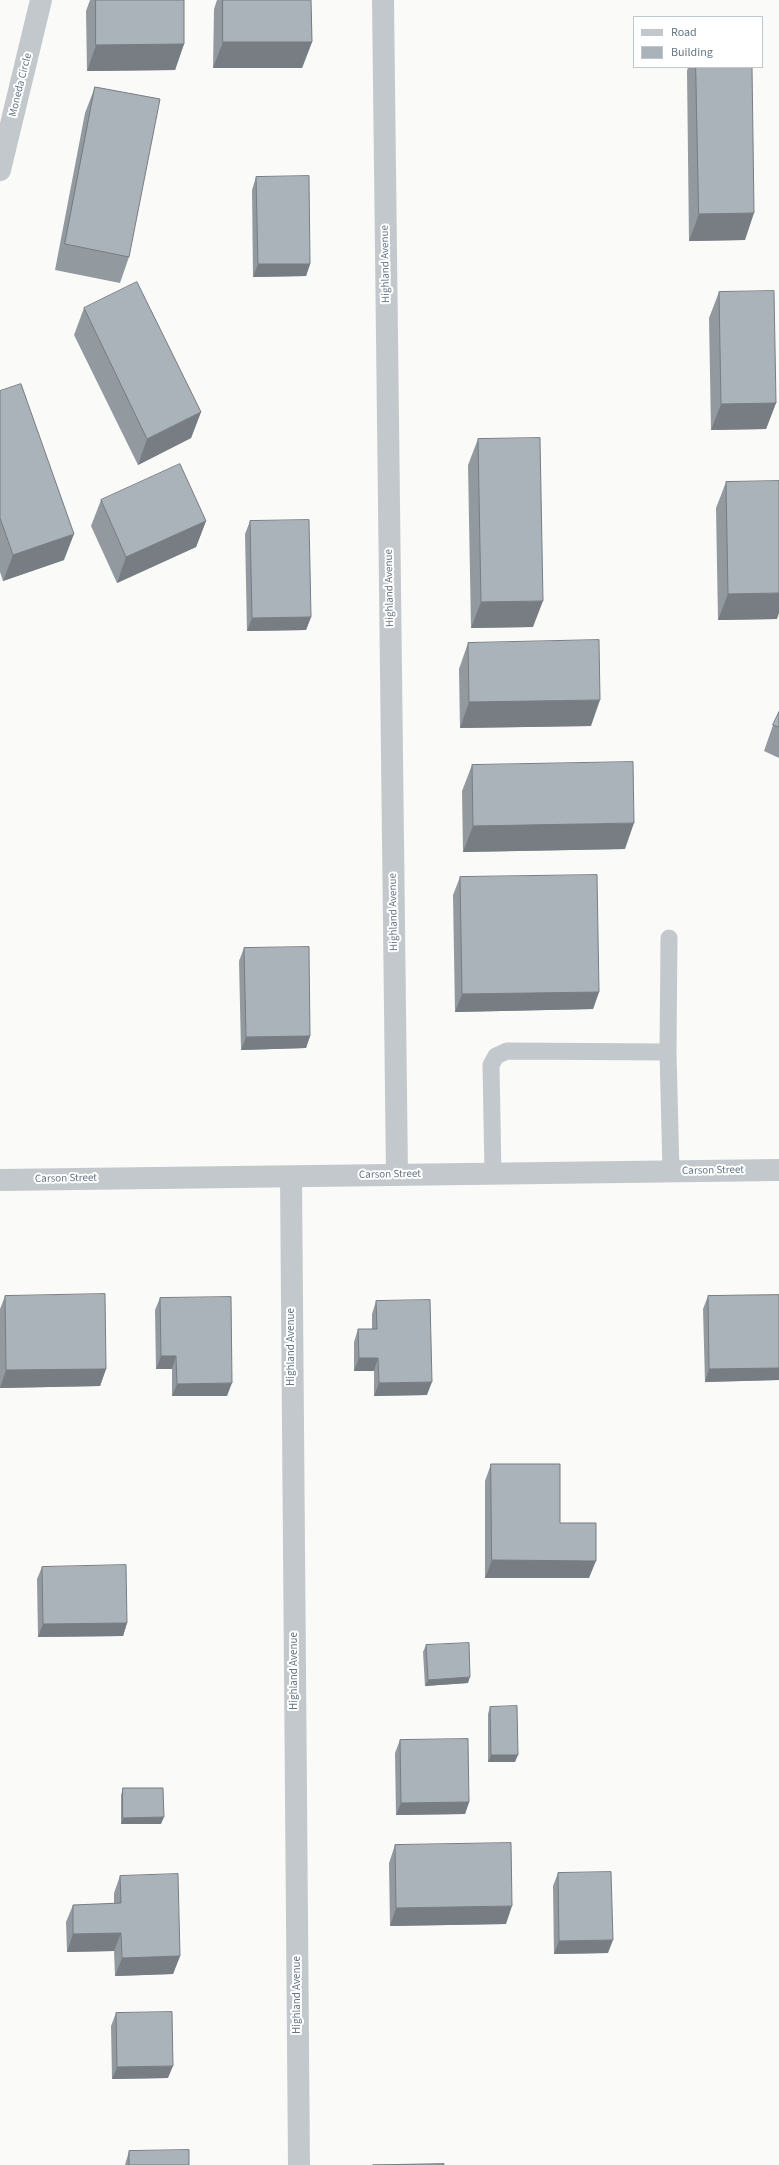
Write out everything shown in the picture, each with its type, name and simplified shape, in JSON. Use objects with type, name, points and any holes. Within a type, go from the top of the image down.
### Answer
[{"type":"street","name":"Moneda Circle","points":[[0,170],[41,0]]},
{"type":"street","name":"Highland Avenue","points":[[383,0],[397,1176]]},
{"type":"street","name":"Carson Street","points":[[0,1180],[779,1170]]},
{"type":"street","name":"Highland Avenue","points":[[291,1177],[299,2165]]},
{"type":"lane","points":[[669,938],[668,1052],[672,1172]]},
{"type":"lane","points":[[493,1174],[491,1065],[501,1052],[668,1052]]},
{"type":"building","points":[[96,0],[184,0],[184,44],[96,45]]},
{"type":"building","points":[[223,0],[311,0],[312,42],[223,42]]},
{"type":"building","points":[[696,68],[752,68],[754,213],[699,214]]},
{"type":"building","points":[[95,87],[160,99],[129,257],[65,244]]},
{"type":"building","points":[[309,176],[310,264],[258,264],[256,177]]},
{"type":"building","points":[[137,282],[201,412],[147,439],[84,308]]},
{"type":"building","points":[[774,291],[776,403],[721,404],[719,292]]},
{"type":"building","points":[[21,384],[74,534],[13,555],[0,518],[0,391]]},
{"type":"building","points":[[540,438],[543,601],[481,602],[478,439]]},
{"type":"building","points":[[180,464],[206,521],[126,557],[101,500]]},
{"type":"building","points":[[779,481],[779,593],[728,594],[726,482]]},
{"type":"building","points":[[309,520],[311,617],[252,618],[250,521]]},
{"type":"building","points":[[599,640],[600,700],[469,702],[468,643]]},
{"type":"building","points":[[779,712],[779,727],[773,725]]},
{"type":"building","points":[[633,762],[634,823],[473,826],[472,765]]},
{"type":"building","points":[[597,875],[599,992],[462,994],[460,877]]},
{"type":"building","points":[[309,947],[310,1036],[246,1037],[244,948]]},
{"type":"building","points":[[105,1294],[106,1369],[6,1370],[5,1296]]},
{"type":"building","points":[[779,1295],[779,1368],[709,1369],[708,1296]]},
{"type":"building","points":[[231,1297],[232,1383],[177,1384],[176,1356],[161,1356],[160,1298]]},
{"type":"building","points":[[430,1300],[432,1382],[379,1383],[378,1358],[359,1358],[358,1329],[377,1329],[376,1301]]},
{"type":"building","points":[[491,1464],[560,1464],[560,1523],[596,1523],[596,1561],[492,1560]]},
{"type":"building","points":[[126,1565],[127,1623],[43,1624],[42,1567]]},
{"type":"building","points":[[469,1643],[470,1677],[428,1680],[426,1645]]},
{"type":"building","points":[[517,1706],[518,1755],[491,1755],[490,1707]]},
{"type":"building","points":[[468,1739],[469,1802],[401,1803],[400,1740]]},
{"type":"building","points":[[123,1788],[163,1788],[164,1817],[123,1818]]},
{"type":"building","points":[[511,1843],[512,1906],[396,1908],[395,1845]]},
{"type":"building","points":[[611,1872],[613,1940],[559,1941],[558,1873]]},
{"type":"building","points":[[178,1874],[180,1956],[122,1958],[121,1933],[73,1934],[73,1905],[121,1903],[120,1876]]},
{"type":"building","points":[[172,2012],[173,2066],[117,2067],[116,2013]]},
{"type":"building","points":[[189,2150],[189,2165],[129,2165],[129,2151]]},
{"type":"building","points":[[444,2164],[444,2165],[373,2165]]}]
